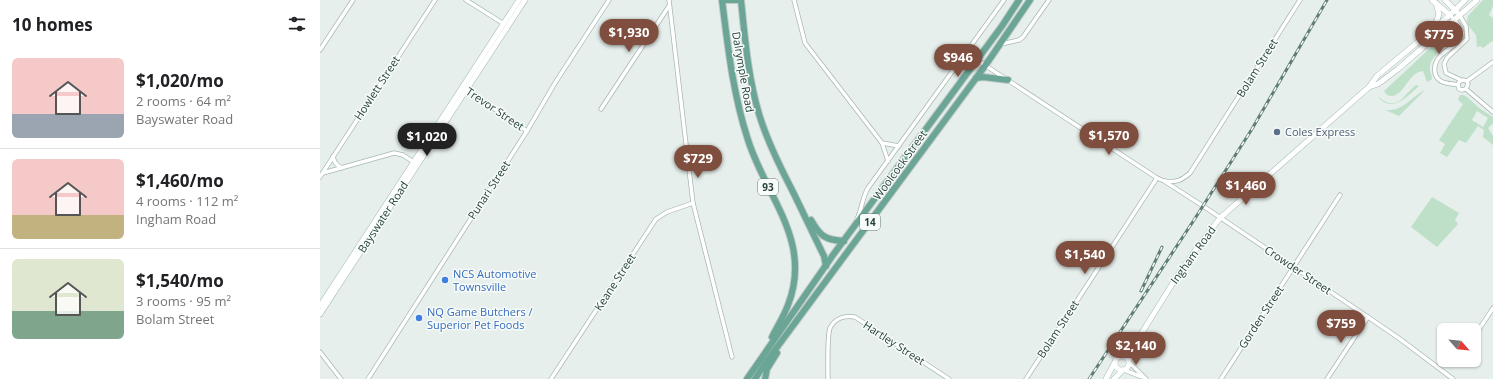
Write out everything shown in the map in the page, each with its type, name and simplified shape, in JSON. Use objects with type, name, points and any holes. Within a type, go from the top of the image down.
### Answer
[{"type":"main road","name":"Bayswater Road","points":[[506,25],[519,0]]},
{"type":"main road","name":"Bayswater Road","points":[[320,306],[506,25],[525,0]]},
{"type":"main road","points":[[722,0],[741,0]]},
{"type":"main road","name":"Dalrymple Road","points":[[722,0],[729,60],[739,108],[748,141],[764,180],[788,228],[794,253],[794,279],[789,304],[784,316],[755,367]]},
{"type":"main road","name":"Dalrymple Road","points":[[741,0],[749,70],[759,115],[770,145],[824,256],[826,266],[824,284]]},
{"type":"main road","name":"Woolcock Street","points":[[747,379],[850,232],[1002,26],[1019,0]]},
{"type":"main road","name":"Woolcock Street","points":[[755,379],[1001,44],[1030,0]]},
{"type":"main road","points":[[1445,0],[1460,16]]},
{"type":"main road","name":"Ingham Road","points":[[1122,356],[1138,338],[1197,248],[1220,218],[1369,87],[1377,76],[1466,0]]},
{"type":"main road","name":"Ingham Road","points":[[1369,87],[1378,84],[1398,69],[1455,21],[1477,0]]},
{"type":"main road","points":[[1434,1],[1450,15]]},
{"type":"main road","points":[[1432,30],[1439,17],[1439,10],[1434,1]]},
{"type":"main road","points":[[976,78],[983,77],[1008,80]]},
{"type":"main road","name":"Bayswater Road","points":[[320,314],[415,163]]},
{"type":"main road","points":[[791,188],[818,232],[830,240],[844,241]]},
{"type":"main road","points":[[816,280],[820,278],[824,284]]},
{"type":"main road","points":[[765,379],[767,369],[791,328]]},
{"type":"main road","name":"Ingham Road","points":[[1129,361],[1138,338]]},
{"type":"main road","points":[[1106,379],[1117,357],[1122,356],[1129,361],[1128,367],[1114,379]]},
{"type":"main road","points":[[1115,362],[1118,369],[1123,370]]},
{"type":"street","points":[[320,50],[353,0]]},
{"type":"street","name":"Howlett Street","points":[[321,174],[435,0]]},
{"type":"street","points":[[466,0],[506,25]]},
{"type":"street","name":"Punari Street","points":[[368,379],[609,0]]},
{"type":"street","points":[[669,0],[693,203],[732,358]]},
{"type":"street","points":[[794,0],[805,43],[882,143],[888,161]]},
{"type":"street","points":[[850,232],[861,210],[864,195],[1004,0]]},
{"type":"street","points":[[1001,44],[1019,40],[1023,37],[1049,0]]},
{"type":"street","name":"Bolam Street","points":[[1164,181],[1172,182],[1183,179],[1190,173],[1300,0]]},
{"type":"street","points":[[601,109],[669,6]]},
{"type":"street","points":[[1450,15],[1461,31],[1461,37],[1439,57],[1435,68],[1436,75],[1439,81],[1443,83],[1458,85],[1462,90],[1466,89],[1493,112]]},
{"type":"street","points":[[1460,16],[1466,26],[1467,39],[1447,58],[1444,64],[1446,73],[1461,80],[1467,81],[1493,62]]},
{"type":"street","name":"Crowder Street","points":[[977,60],[1294,267],[1400,339],[1451,379]]},
{"type":"street","points":[[1458,85],[1461,80]]},
{"type":"street","points":[[1466,89],[1468,86],[1467,81]]},
{"type":"street","name":"Trevor Street","points":[[464,88],[527,131]]},
{"type":"street","points":[[882,143],[899,146]]},
{"type":"street","points":[[321,174],[394,153],[403,155],[415,163]]},
{"type":"street","points":[[333,156],[337,165],[342,168]]},
{"type":"street","name":"Bolam Street","points":[[1026,379],[1157,178]]},
{"type":"street","name":"Gorden Street","points":[[1221,379],[1340,195]]},
{"type":"street","name":"Keane Street","points":[[551,379],[656,219],[667,212],[693,203]]},
{"type":"street","points":[[1481,326],[1493,308]]},
{"type":"street","name":"Hartley Street","points":[[828,379],[830,327],[843,316],[855,318],[949,379]]},
{"type":"street","points":[[1327,379],[1368,317]]},
{"type":"street","points":[[320,352],[341,379]]},
{"type":"street","points":[[1129,361],[1145,378]]},
{"type":"street","points":[[1123,370],[1145,378]]},
{"type":"green space","points":[[1483,0],[1493,0],[1493,6],[1489,15],[1493,18],[1493,42],[1492,41],[1483,48],[1480,46],[1477,47],[1476,35],[1468,25],[1467,21],[1468,16]]},
{"type":"green space","points":[[1452,28],[1459,32],[1453,42],[1439,52],[1432,61],[1430,68],[1432,79],[1427,82],[1423,71],[1413,76],[1397,94],[1392,96],[1387,95],[1384,91]]},
{"type":"green space","points":[[1416,85],[1419,86],[1405,98],[1397,102]]},
{"type":"green space","points":[[1425,90],[1399,116],[1385,110],[1397,109]]},
{"type":"green space","points":[[1460,95],[1463,95],[1493,117],[1493,123],[1488,128],[1493,136],[1493,145],[1483,137],[1484,130],[1478,126],[1466,143],[1459,140],[1447,157],[1440,153],[1445,144],[1439,140],[1463,104],[1458,100]],"holes":[[[1477,111],[1488,118],[1483,127],[1472,120]]]},
{"type":"green space","points":[[1379,97],[1385,101],[1394,103],[1389,104],[1384,102]]},
{"type":"green space","points":[[1432,197],[1459,213],[1455,220],[1458,224],[1437,247],[1411,227]]},
{"type":"railway","points":[[1089,379],[1252,129],[1327,0]]},
{"type":"railway","points":[[1141,291],[1162,247]]},
{"type":"place","name":"Coles Express","points":[[1277,132]]},
{"type":"place","name":"NCS Automotive Townsville","points":[[445,280]]},
{"type":"place","name":"NQ Game Butchers / Superior Pet Foods","points":[[419,318]]}]
